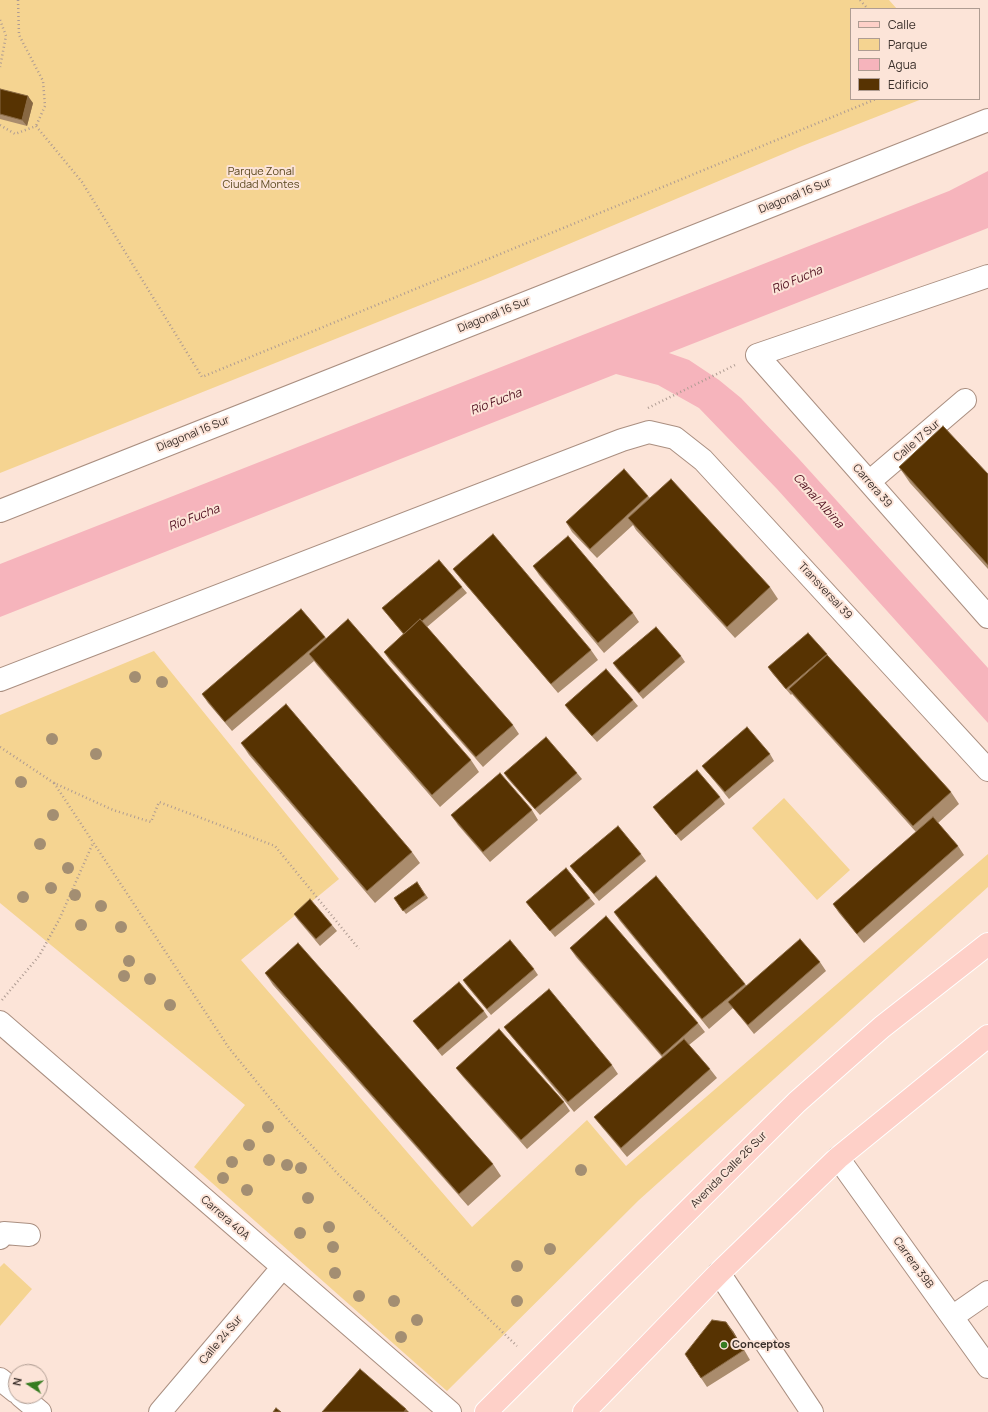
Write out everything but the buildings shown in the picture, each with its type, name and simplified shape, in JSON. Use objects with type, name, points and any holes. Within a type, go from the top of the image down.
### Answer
[{"type":"main road","name":"Avenida Calle 26 Sur","points":[[486,1412],[797,1102],[882,1027],[988,944]]},
{"type":"main road","points":[[586,1411],[719,1273],[838,1158],[988,1036]]},
{"type":"street","name":"Diagonal 16 Sur","points":[[0,511],[988,120]]},
{"type":"street","points":[[757,355],[988,276]]},
{"type":"street","name":"Carrera 39","points":[[757,355],[988,617]]},
{"type":"street","name":"Calle 17 Sur","points":[[870,482],[965,400]]},
{"type":"street","name":"Transversal 39","points":[[0,680],[615,443],[648,432],[675,438],[703,460],[988,770]]},
{"type":"street","name":"Carrera 40A","points":[[0,1022],[282,1268],[450,1412]]},
{"type":"street","name":"Carrera 39B","points":[[838,1158],[988,1367]]},
{"type":"street","points":[[0,1238],[4,1233],[29,1235]]},
{"type":"street","name":"Calle 24 Sur","points":[[160,1412],[282,1268]]},
{"type":"street","points":[[719,1273],[812,1412]]},
{"type":"street","points":[[952,1317],[988,1292]]},
{"type":"street","points":[[0,1378],[8,1385]]},
{"type":"street","points":[[30,1404],[40,1412]]},
{"type":"path","points":[[0,125],[15,134],[36,126],[45,106],[43,81],[19,35],[18,0]]},
{"type":"path","points":[[860,0],[867,8]]},
{"type":"path","points":[[0,20],[6,36],[0,67]]},
{"type":"path","points":[[36,126],[82,182],[202,377],[874,100]]},
{"type":"path","points":[[647,408],[757,355]]},
{"type":"path","points":[[0,747],[54,783],[113,810],[151,822],[158,802],[275,846],[358,949]]},
{"type":"path","points":[[54,783],[230,1048],[287,1119],[337,1173],[517,1346]]},
{"type":"path","points":[[0,1002],[39,956],[59,920],[93,842]]},
{"type":"green space","name":"Parque Zonal Ciudad Montes","points":[[0,0],[889,0],[896,8],[850,8],[850,100],[919,100],[802,146],[488,278],[0,473]]},
{"type":"green space","points":[[154,651],[339,879],[241,960],[472,1227],[587,1120],[626,1166],[988,854],[988,887],[639,1200],[447,1391],[194,1167],[245,1105],[0,903],[0,715]]},
{"type":"green space","points":[[784,798],[850,870],[817,900],[752,828]]},
{"type":"green space","points":[[4,1263],[32,1289],[0,1326],[0,1267]]},
{"type":"water","points":[[988,171],[988,228],[669,353],[689,360],[719,380],[741,398],[799,459],[988,668],[988,723],[777,489],[699,408],[658,385],[616,374],[0,617],[0,564],[949,191]]},
{"type":"place","name":"Conceptos","points":[[724,1345]]},
{"type":"water label","name":"Río Fucha","points":[[797,280]]},
{"type":"water label","name":"Río Fucha","points":[[496,402]]},
{"type":"water label","name":"Canal Albina","points":[[818,501]]},
{"type":"water label","name":"Río Fucha","points":[[194,518]]}]
